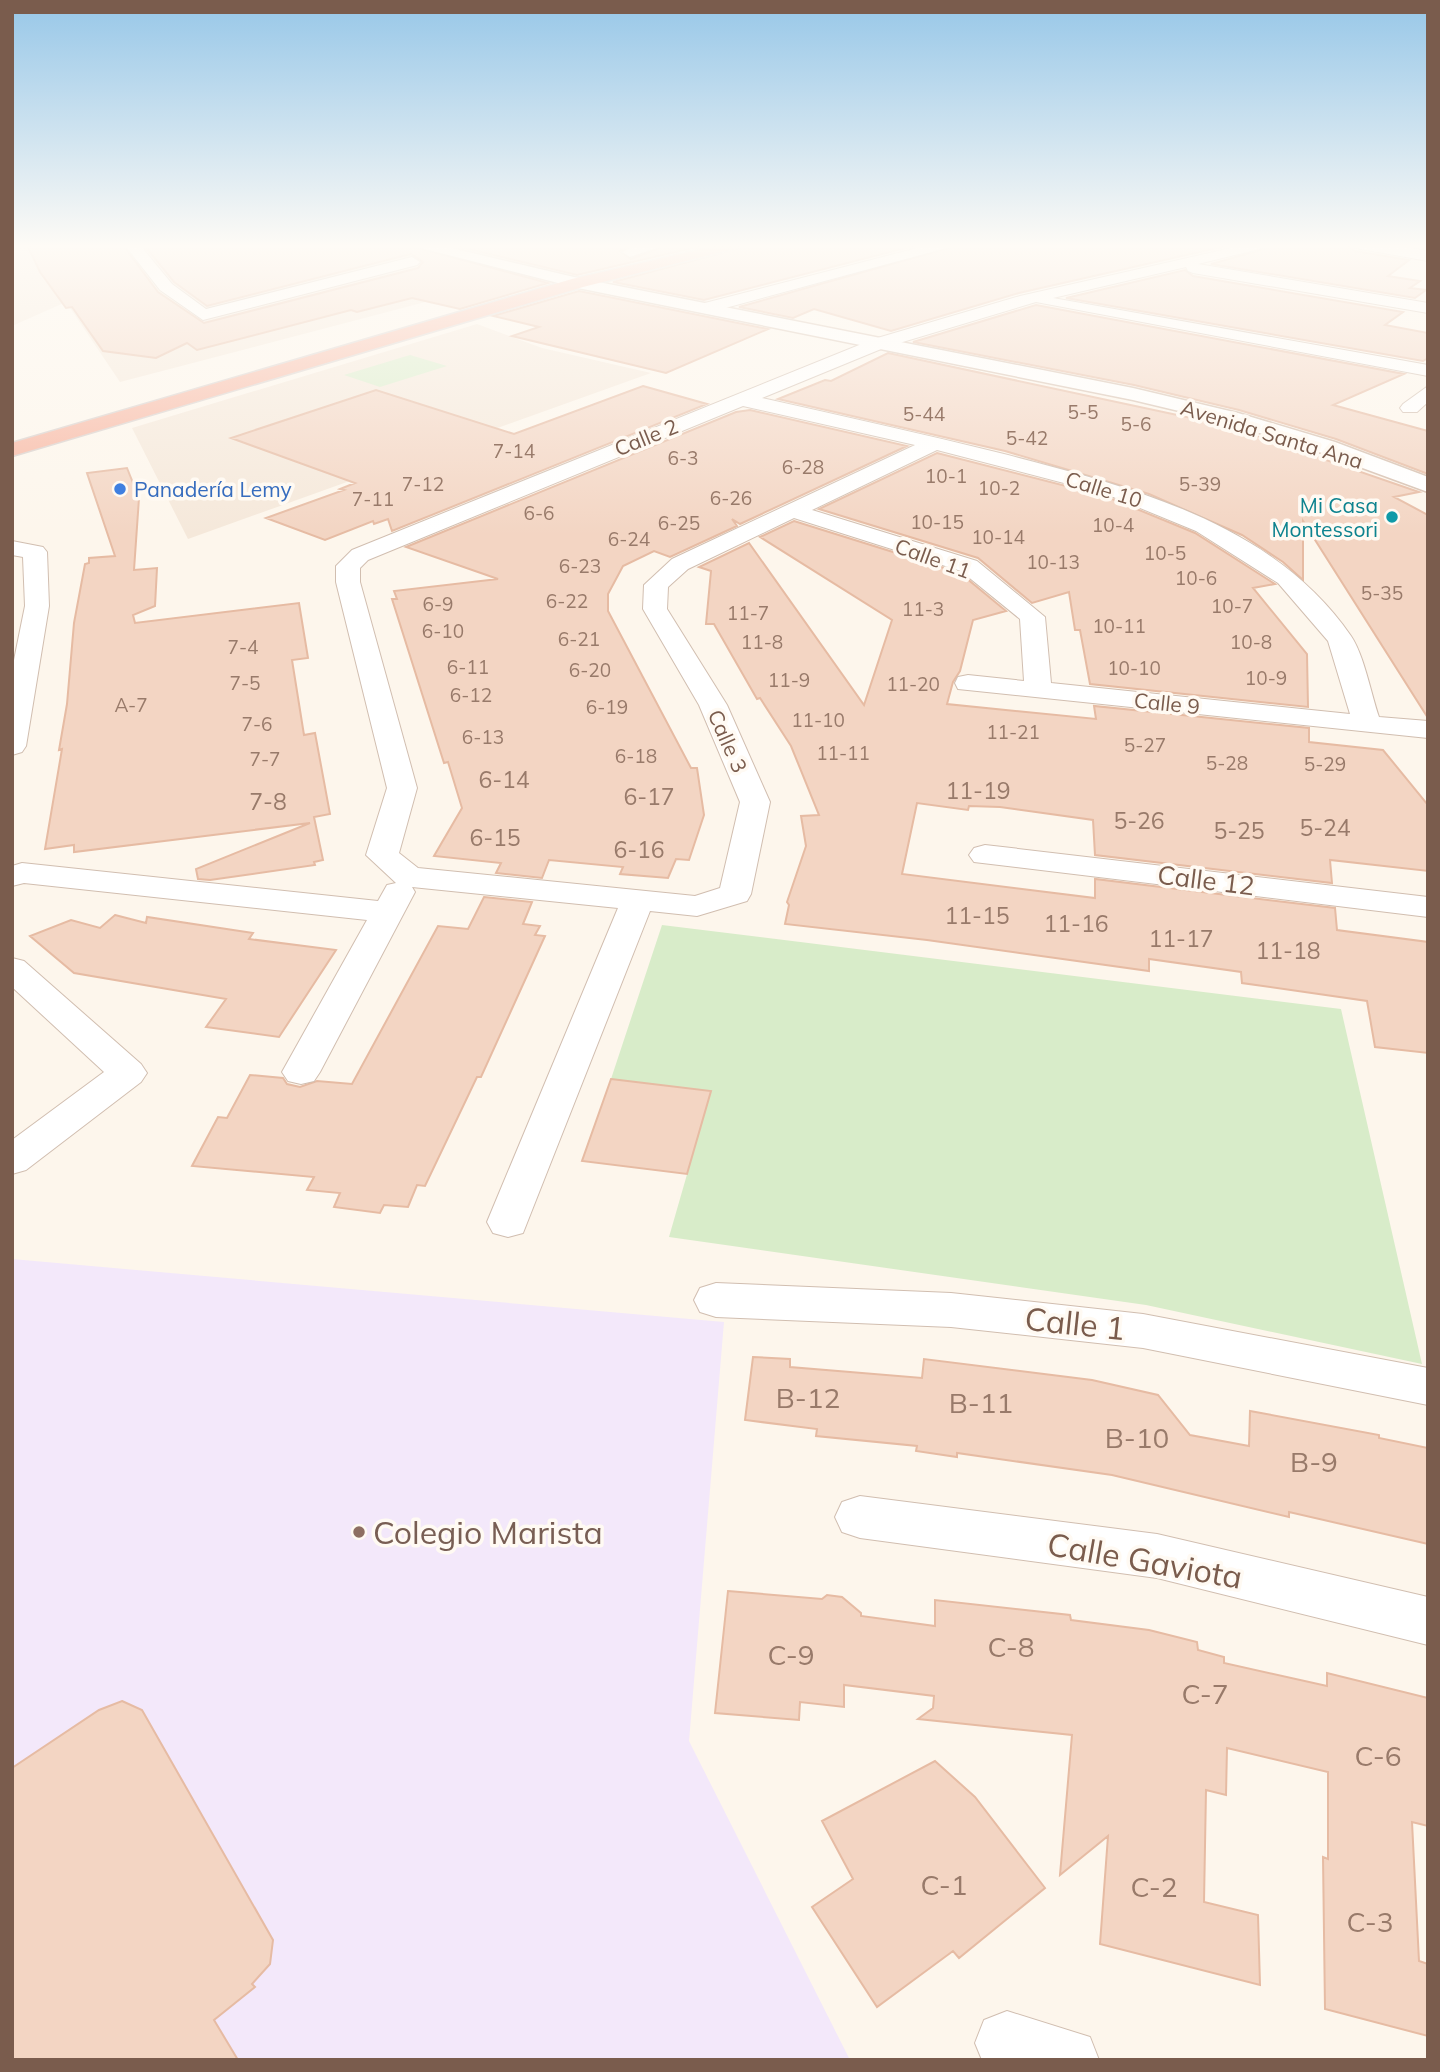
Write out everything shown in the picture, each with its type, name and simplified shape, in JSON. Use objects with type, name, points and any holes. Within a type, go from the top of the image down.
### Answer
[{"type":"highway","points":[[187,379],[324,341]]},
{"type":"highway","points":[[12,450],[383,341]]},
{"type":"street","name":"Avenida Santa Ana","points":[[869,341],[1231,417],[1327,447],[1428,485]]},
{"type":"street","name":"Calle 2","points":[[409,877],[382,855],[402,788],[348,582],[348,566],[360,555],[887,341]]},
{"type":"street","points":[[1263,341],[1428,371]]},
{"type":"street","points":[[1410,408],[1428,392]]},
{"type":"street","name":"Calle 10","points":[[740,399],[935,443],[1114,489],[1204,527],[1287,578],[1341,640],[1367,724]]},
{"type":"street","name":"Calle 3","points":[[409,877],[696,905],[735,894],[755,802],[713,705],[655,609],[656,585],[680,564],[935,443]]},
{"type":"street","name":"Calle 11","points":[[793,511],[970,566],[1032,617],[1038,690]]},
{"type":"street","points":[[12,548],[35,552],[12,746]]},
{"type":"street","name":"Calle 9","points":[[968,683],[1428,730]]},
{"type":"street","name":"Calle 12","points":[[985,855],[1047,845],[1428,907]]},
{"type":"street","points":[[12,877],[22,873],[387,912]]},
{"type":"street","points":[[301,1072],[387,912],[409,877]]},
{"type":"street","points":[[508,1222],[638,900]]},
{"type":"street","points":[[12,968],[128,1073],[12,1160]]},
{"type":"street","name":"Calle 1","points":[[716,1300],[951,1310],[1143,1331],[1428,1387]]},
{"type":"street","name":"Calle Gaviota","points":[[860,1517],[1157,1556],[1428,1621]]},
{"type":"street","points":[[1007,2043],[1067,2060]]},
{"type":"shaded area","points":[[92,341],[278,341],[120,382]]},
{"type":"shaded area","points":[[422,341],[522,341],[542,348],[651,373],[188,539],[132,428]]},
{"type":"shaded area","name":"Colegio Marista","points":[[12,1259],[724,1322],[689,1741],[850,2060],[12,2060]]},
{"type":"green space","points":[[410,355],[447,366],[380,387],[344,375]]},
{"type":"green space","points":[[662,925],[1341,1009],[1422,1364],[1146,1305],[669,1237],[711,1091],[611,1079]]},
{"type":"building","points":[[96,341],[233,341],[197,350],[187,343],[156,358],[103,351]]},
{"type":"building","points":[[532,341],[741,341],[666,373]]},
{"type":"building","points":[[1226,341],[1404,374],[1333,405],[1428,431],[1428,474],[1336,439],[1239,410],[1134,385],[913,342]]},
{"type":"building","points":[[1308,341],[1428,341],[1428,358],[1423,361]]},
{"type":"building","points":[[888,353],[1224,425],[1419,492],[1394,497],[1428,515],[1428,718],[1303,521],[1303,580],[1283,562],[1242,535],[1149,494],[1005,451],[778,399],[825,380],[831,381]]},
{"type":"building","points":[[643,386],[707,404],[392,531],[388,519],[374,524],[373,521],[325,540],[266,518],[344,490],[340,489],[355,483],[231,438],[376,390],[514,434]]},
{"type":"building","points":[[750,410],[907,446],[740,524],[732,519],[737,526],[670,557],[654,551],[623,566],[608,594],[608,611],[691,768],[697,768],[704,815],[689,860],[676,859],[668,878],[620,874],[623,867],[549,860],[542,878],[496,873],[501,863],[434,856],[462,808],[448,762],[444,763],[392,599],[397,599],[394,591],[498,579],[406,547],[736,412]]},
{"type":"building","points":[[937,453],[1105,496],[1195,533],[1275,584],[1253,588],[1307,654],[1308,707],[1090,684],[1080,630],[1075,630],[1069,592],[1032,603],[978,558],[819,509]]},
{"type":"building","points":[[127,468],[139,498],[134,570],[157,568],[155,606],[133,615],[135,623],[299,603],[308,658],[292,660],[304,735],[315,733],[330,814],[314,817],[323,860],[314,862],[315,865],[210,880],[198,879],[196,869],[310,823],[74,852],[74,845],[45,849],[62,749],[59,750],[67,704],[74,623],[85,564],[89,563],[89,558],[115,556],[87,473]]},
{"type":"building","points":[[794,521],[960,573],[1006,611],[973,620],[960,671],[953,682],[947,704],[1096,719],[1094,706],[1309,728],[1309,742],[1383,750],[1428,805],[1428,871],[1330,860],[1332,883],[1095,855],[1093,820],[1000,807],[969,806],[968,810],[917,803],[902,874],[1095,898],[1095,879],[1335,908],[1337,930],[1428,942],[1428,1053],[1375,1047],[1367,1001],[1242,983],[1241,972],[1149,959],[1149,971],[927,940],[785,924],[789,905],[787,902],[806,846],[801,816],[819,815],[791,746],[760,698],[757,699],[714,624],[706,624],[711,571],[699,567],[749,543],[864,705],[892,620],[760,537]]},
{"type":"building","points":[[484,897],[532,902],[523,924],[540,926],[535,935],[545,936],[481,1077],[477,1077],[425,1186],[417,1185],[408,1207],[384,1205],[380,1213],[334,1207],[340,1193],[307,1190],[314,1177],[192,1166],[218,1117],[227,1118],[250,1075],[283,1078],[287,1084],[300,1087],[317,1081],[352,1084],[438,926],[468,929]]},
{"type":"building","points":[[115,915],[146,923],[147,917],[253,933],[249,939],[336,950],[279,1037],[206,1027],[226,999],[74,973],[30,936],[71,920],[100,928]]},
{"type":"building","points":[[611,1079],[711,1091],[687,1174],[582,1161]]},
{"type":"building","points":[[753,1357],[790,1359],[790,1367],[922,1378],[924,1359],[1092,1380],[1158,1395],[1190,1435],[1249,1446],[1250,1411],[1379,1435],[1379,1438],[1428,1448],[1428,1544],[1289,1512],[1289,1517],[1112,1475],[957,1453],[957,1457],[916,1451],[917,1446],[816,1436],[817,1429],[745,1420]]},
{"type":"building","points":[[728,1591],[822,1599],[827,1595],[842,1597],[861,1613],[861,1616],[935,1626],[935,1600],[1070,1615],[1071,1620],[1149,1630],[1197,1642],[1198,1650],[1224,1657],[1224,1663],[1327,1686],[1327,1673],[1428,1698],[1428,1826],[1412,1822],[1419,1961],[1428,1964],[1428,2036],[1325,2009],[1323,1857],[1328,1859],[1328,1772],[1227,1748],[1226,1795],[1206,1790],[1204,1902],[1258,1915],[1260,1985],[1100,1944],[1108,1836],[1060,1875],[1072,1735],[918,1719],[933,1708],[934,1696],[844,1685],[844,1707],[800,1702],[799,1720],[715,1713]]},
{"type":"building","points":[[122,1701],[142,1710],[273,1940],[270,1964],[252,1984],[255,1987],[214,2020],[238,2060],[12,2060],[12,1768],[99,1710]]},
{"type":"building","points":[[935,1761],[975,1797],[1045,1888],[959,1958],[953,1951],[877,2007],[812,1907],[853,1879],[822,1821]]},
{"type":"place","name":"Panadería Lemy","points":[[120,489]]},
{"type":"place","name":"Mi Casa Montessori","points":[[1392,517]]},
{"type":"place","name":"Colegio Marista","points":[[359,1532]]}]
